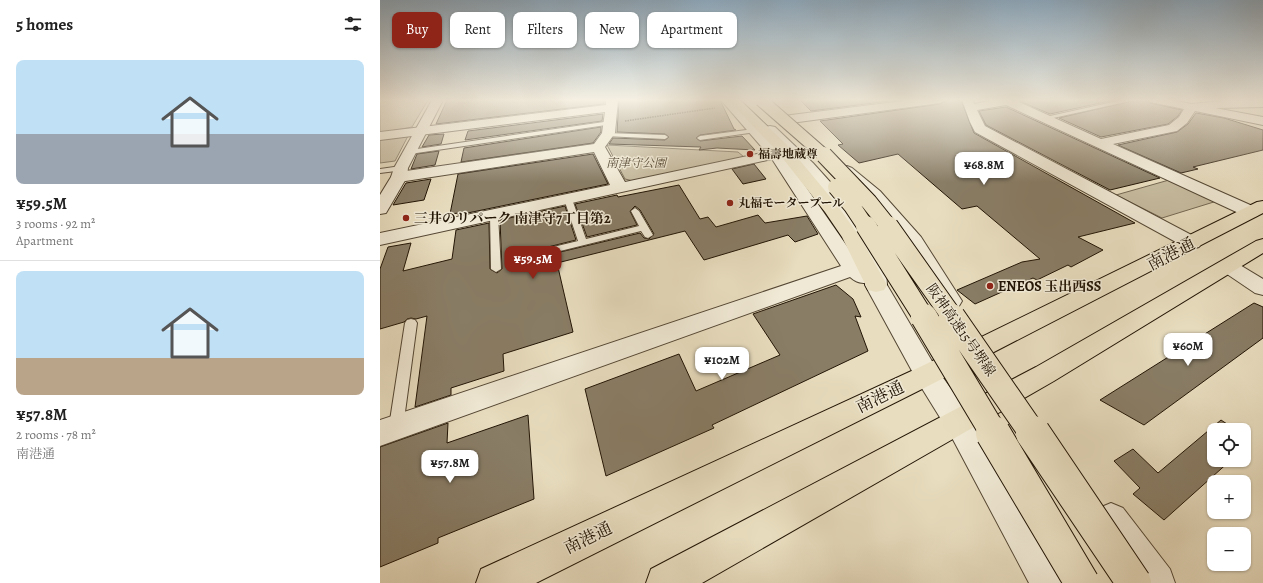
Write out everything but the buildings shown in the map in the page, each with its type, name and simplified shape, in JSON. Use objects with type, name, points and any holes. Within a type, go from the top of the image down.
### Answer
[{"type":"main road","points":[[760,127],[782,148],[831,209],[851,238],[876,285]]},
{"type":"main road","name":"阪神高速15号堺線","points":[[771,127],[789,139],[833,183],[852,206],[934,333],[1082,583]]},
{"type":"main road","name":"阪神高速15号堺線","points":[[792,127],[825,156],[869,202],[899,240],[1134,583]]},
{"type":"main road","name":"南港通","points":[[495,583],[927,375],[1192,244],[1257,209]]},
{"type":"main road","points":[[664,583],[959,423],[1263,245]]},
{"type":"street","points":[[380,209],[400,173],[422,127]]},
{"type":"street","points":[[380,136],[447,127]]},
{"type":"street","points":[[751,127],[776,154],[812,206],[852,269],[876,285],[927,375],[959,423],[1050,583]]},
{"type":"street","points":[[763,127],[808,166],[835,198],[875,256],[876,285]]},
{"type":"street","points":[[800,127],[874,195],[914,241],[966,325],[984,346],[1013,392],[1040,428],[1069,460],[1156,583]]},
{"type":"street","points":[[979,127],[984,132],[1192,244]]},
{"type":"street","points":[[1065,127],[1257,209]]},
{"type":"street","points":[[1100,143],[1174,127]]},
{"type":"street","points":[[598,147],[609,129]]},
{"type":"street","points":[[400,173],[598,147]]},
{"type":"street","points":[[598,147],[620,188]]},
{"type":"street","points":[[380,239],[776,154]]},
{"type":"street","points":[[1228,266],[1263,288]]},
{"type":"street","points":[[388,430],[852,269]]},
{"type":"lane","points":[[410,152],[609,129],[665,137]]},
{"type":"lane","points":[[700,138],[754,131]]},
{"type":"lane","points":[[380,171],[400,173]]},
{"type":"lane","points":[[568,199],[583,242]]},
{"type":"lane","points":[[552,250],[583,242],[646,232],[635,211]]},
{"type":"lane","points":[[494,215],[496,269]]},
{"type":"lane","points":[[388,430],[411,323]]},
{"type":"path","points":[[609,129],[617,127]]},
{"type":"green space","points":[[380,127],[411,127],[380,133]]},
{"type":"green space","points":[[408,136],[395,161],[380,163],[380,138]]},
{"type":"green space","name":"南津守公園","points":[[607,145],[738,152],[744,157],[633,181],[625,179]]},
{"type":"green space","points":[[1169,180],[1217,201],[1162,218],[1116,195]]},
{"type":"place","name":"福壽地蔵尊","points":[[750,154]]},
{"type":"place","name":"丸福モータープール","points":[[730,203]]},
{"type":"place","name":"三井のリパーク 南津守7丁目第2","points":[[406,218]]},
{"type":"place","name":"ENEOS 玉出西SS","points":[[990,286]]}]
